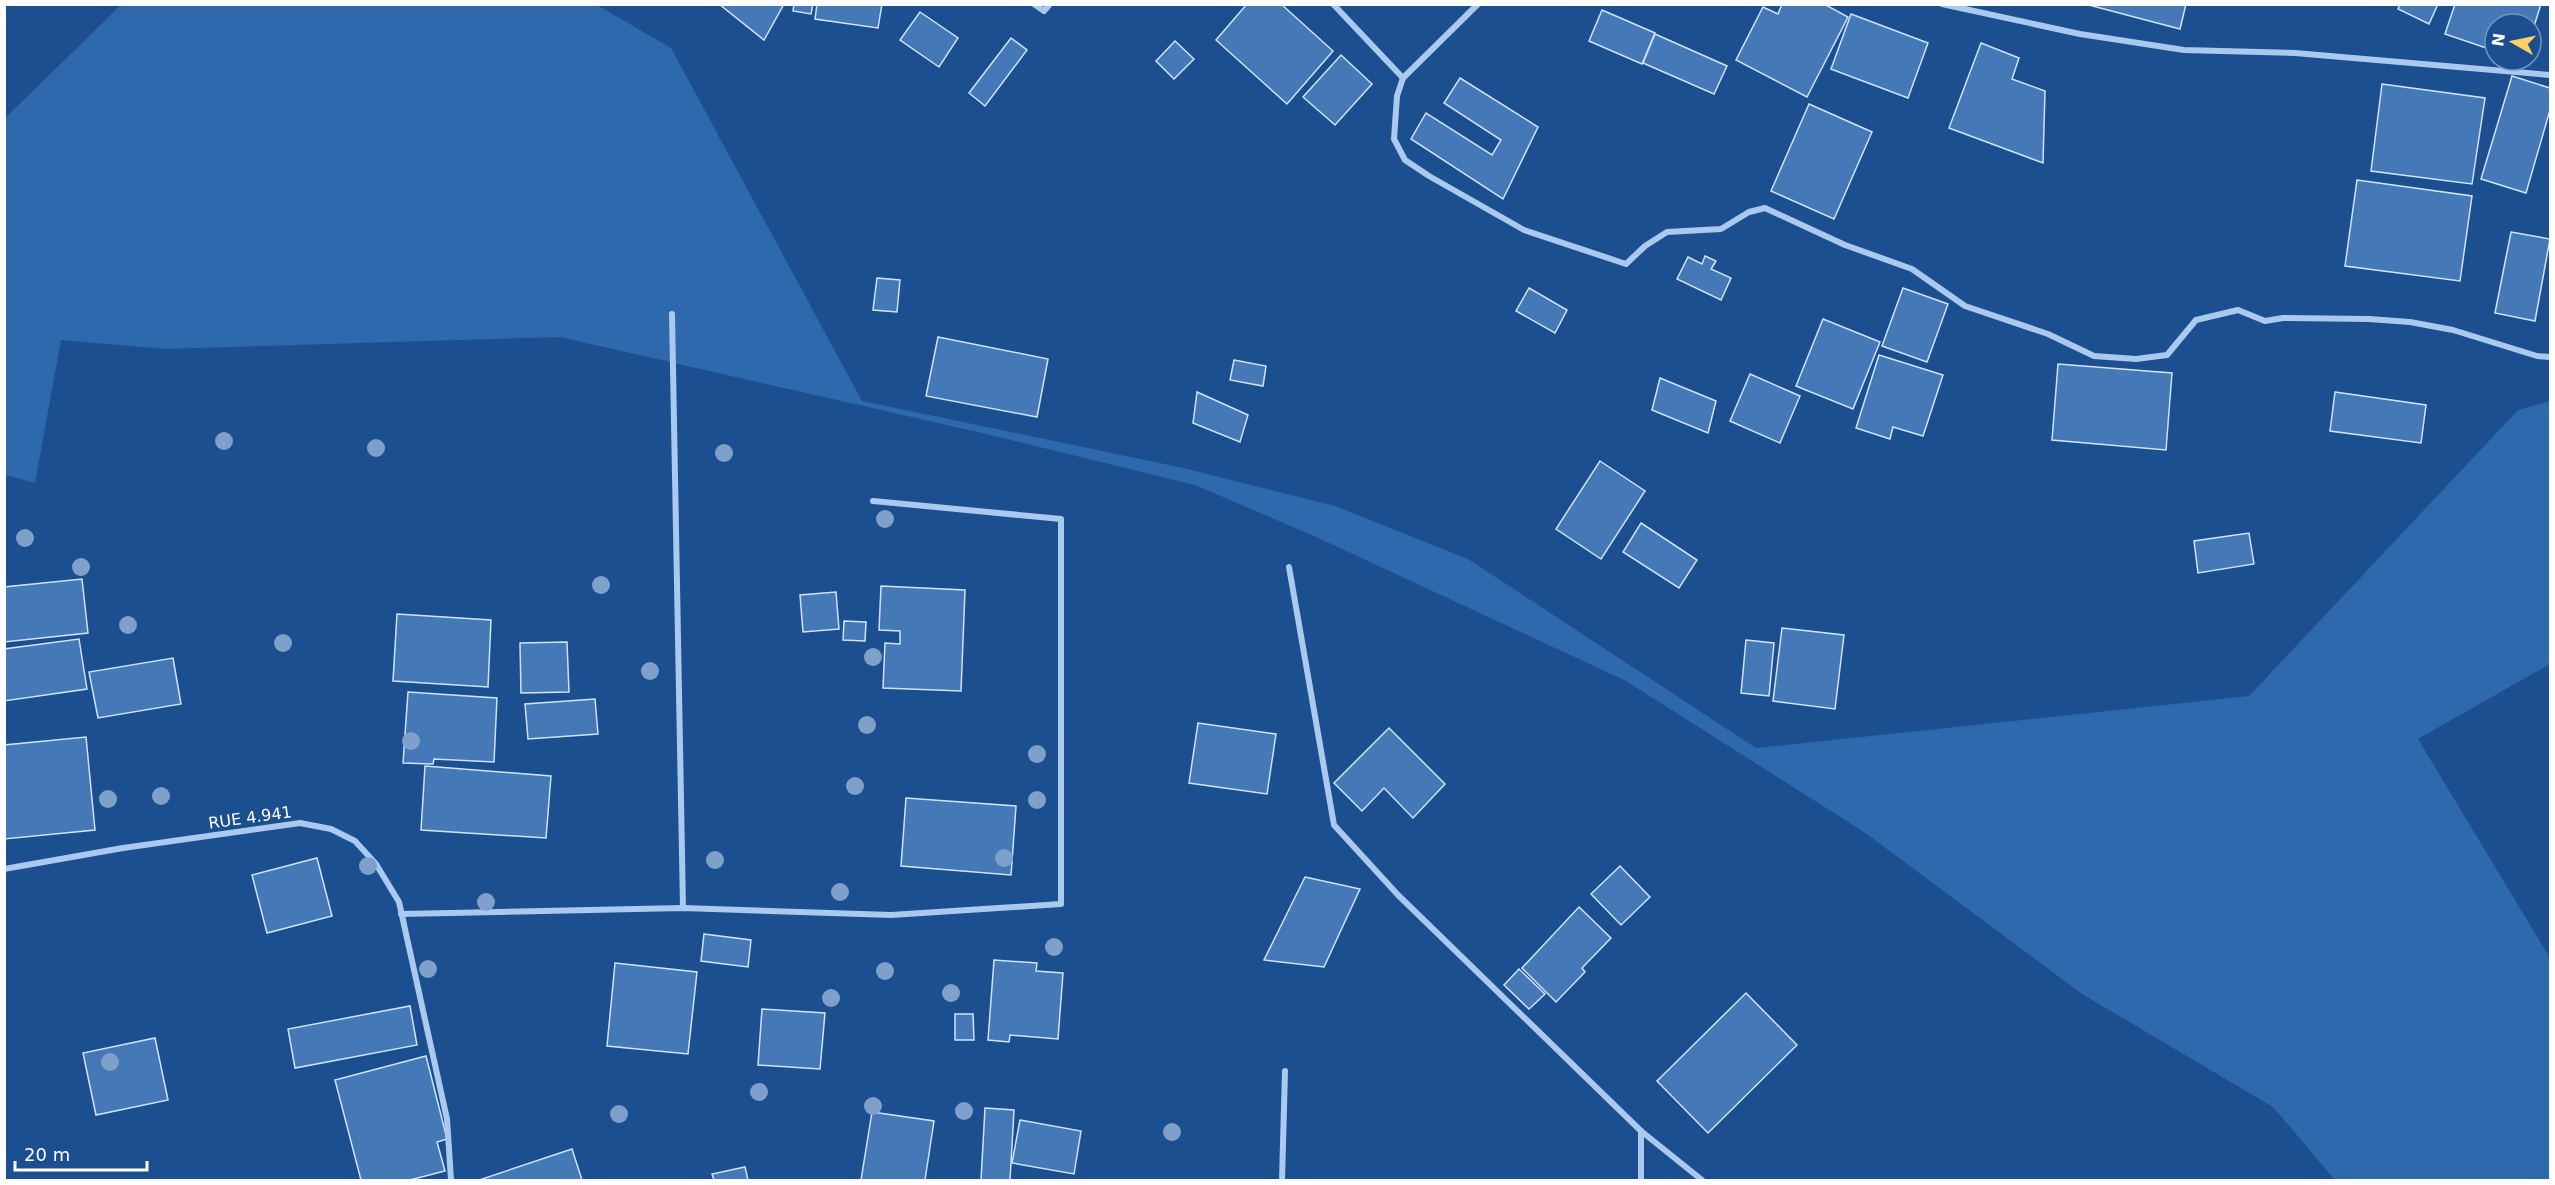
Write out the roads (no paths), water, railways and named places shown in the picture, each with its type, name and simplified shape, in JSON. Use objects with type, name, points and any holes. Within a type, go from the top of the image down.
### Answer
[{"type":"street","points":[[1034,4],[1044,10],[1050,4]]},
{"type":"street","points":[[1333,4],[1403,78]]},
{"type":"street","points":[[1478,4],[1403,78],[1397,96],[1394,139],[1405,160],[1524,230],[1626,264],[1645,246],[1667,232],[1721,229],[1749,212],[1765,208],[1845,245],[1912,269],[1965,306],[2048,334],[2094,356],[2136,358],[2167,355],[2196,320],[2238,310],[2265,321],[2283,318],[2410,322],[2453,330],[2550,357]]},
{"type":"street","points":[[1942,4],[2080,34],[2184,50],[2295,53],[2550,75]]},
{"type":"street","points":[[672,314],[683,908]]},
{"type":"street","points":[[401,914],[683,908],[891,915],[1061,904],[1061,519],[873,501]]},
{"type":"street","points":[[1289,567],[1334,825],[1398,895],[1641,1131],[1702,1180]]},
{"type":"street","name":"RUE 4.941","points":[[4,869],[123,848],[300,823],[331,829],[355,841],[376,864],[399,902],[447,1119],[451,1180]]},
{"type":"street","points":[[1282,1180],[1285,1071]]},
{"type":"street","points":[[1641,1131],[1641,1180]]}]
